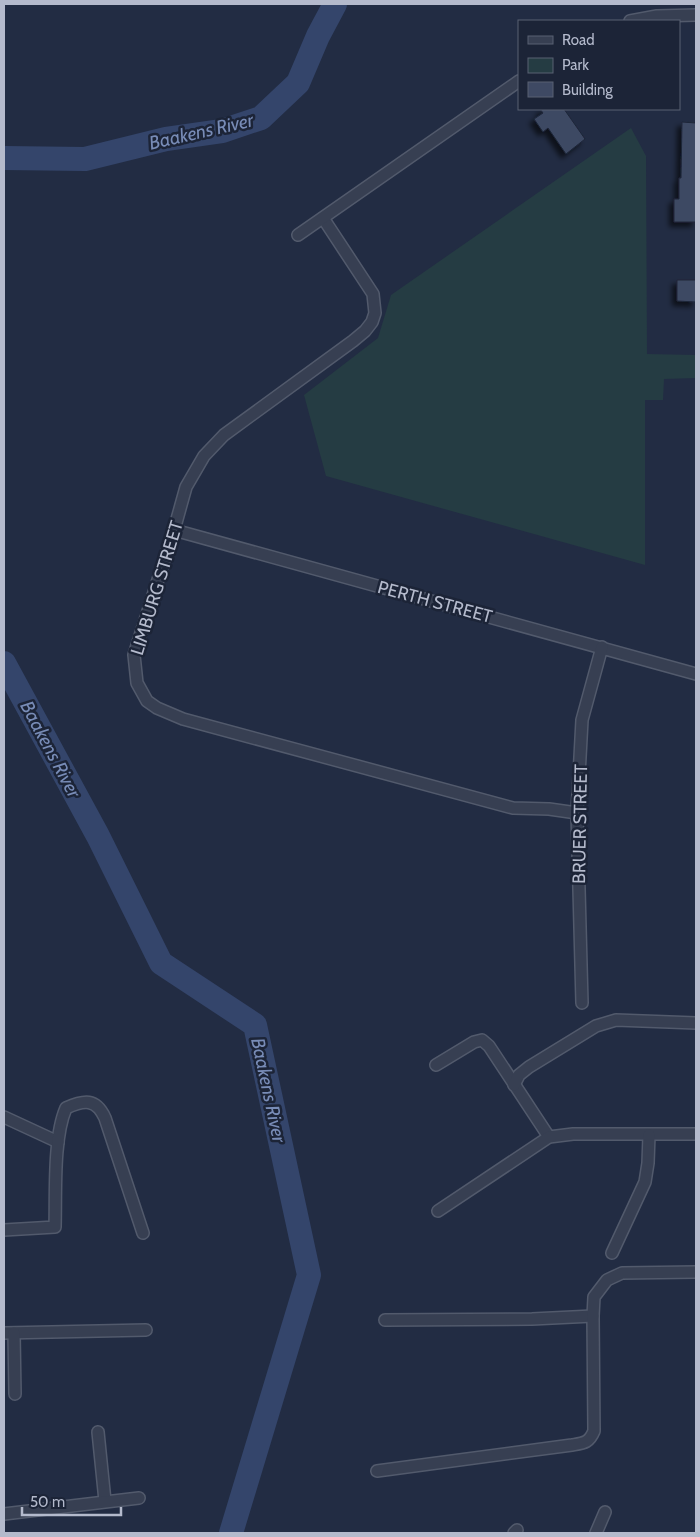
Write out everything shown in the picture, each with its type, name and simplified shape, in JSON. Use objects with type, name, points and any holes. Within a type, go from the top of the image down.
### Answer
[{"type":"street","points":[[635,20],[657,16],[696,15]]},
{"type":"street","points":[[298,236],[518,82]]},
{"type":"street","name":"LIMBURG STREET","points":[[324,218],[373,294],[375,313],[372,322],[354,341],[224,435],[204,456],[186,487],[134,655],[137,683],[147,700],[157,708],[183,719],[513,808],[549,809],[577,813]]},
{"type":"street","name":"PERTH STREET","points":[[174,530],[696,674]]},
{"type":"street","name":"BRUER STREET","points":[[582,1003],[577,813],[582,720],[602,647]]},
{"type":"street","points":[[514,1085],[519,1075],[529,1067],[596,1026],[616,1020],[696,1023]]},
{"type":"street","points":[[436,1065],[474,1042],[482,1040],[489,1046],[548,1137]]},
{"type":"street","points":[[4,1230],[55,1227],[58,1142],[62,1118],[66,1108],[88,1102],[95,1104],[101,1109],[143,1233]]},
{"type":"street","points":[[4,1117],[58,1142]]},
{"type":"street","points":[[438,1211],[548,1137],[573,1134],[696,1134]]},
{"type":"street","points":[[612,1253],[645,1182],[649,1135]]},
{"type":"street","points":[[378,1471],[578,1444],[591,1439],[594,1431],[592,1316],[594,1297],[607,1280],[622,1273],[696,1272]]},
{"type":"street","points":[[385,1320],[532,1319],[592,1316]]},
{"type":"street","points":[[15,1394],[9,1333],[146,1330]]},
{"type":"street","points":[[98,1432],[105,1501]]},
{"type":"street","points":[[4,1514],[139,1498]]},
{"type":"street","points":[[596,1533],[605,1512]]},
{"type":"green space","points":[[631,128],[646,156],[647,354],[696,355],[696,378],[664,379],[663,400],[645,400],[645,565],[326,476],[304,395],[378,338],[391,295]]},
{"type":"building","points":[[541,110],[565,110],[585,139],[566,154],[548,128],[543,132],[534,119],[543,113]]},
{"type":"building","points":[[682,122],[696,123],[696,222],[674,222],[674,199],[679,199],[679,178],[681,178]]},
{"type":"building","points":[[677,280],[696,280],[696,302],[677,301]]},
{"type":"waterway","name":"Baakens River","points":[[4,158],[85,159],[166,139],[222,131],[261,118],[298,83],[318,36],[335,4]]},
{"type":"waterway","name":"Baakens River","points":[[4,663],[98,836],[161,963],[255,1025],[309,1275],[231,1533]]}]
